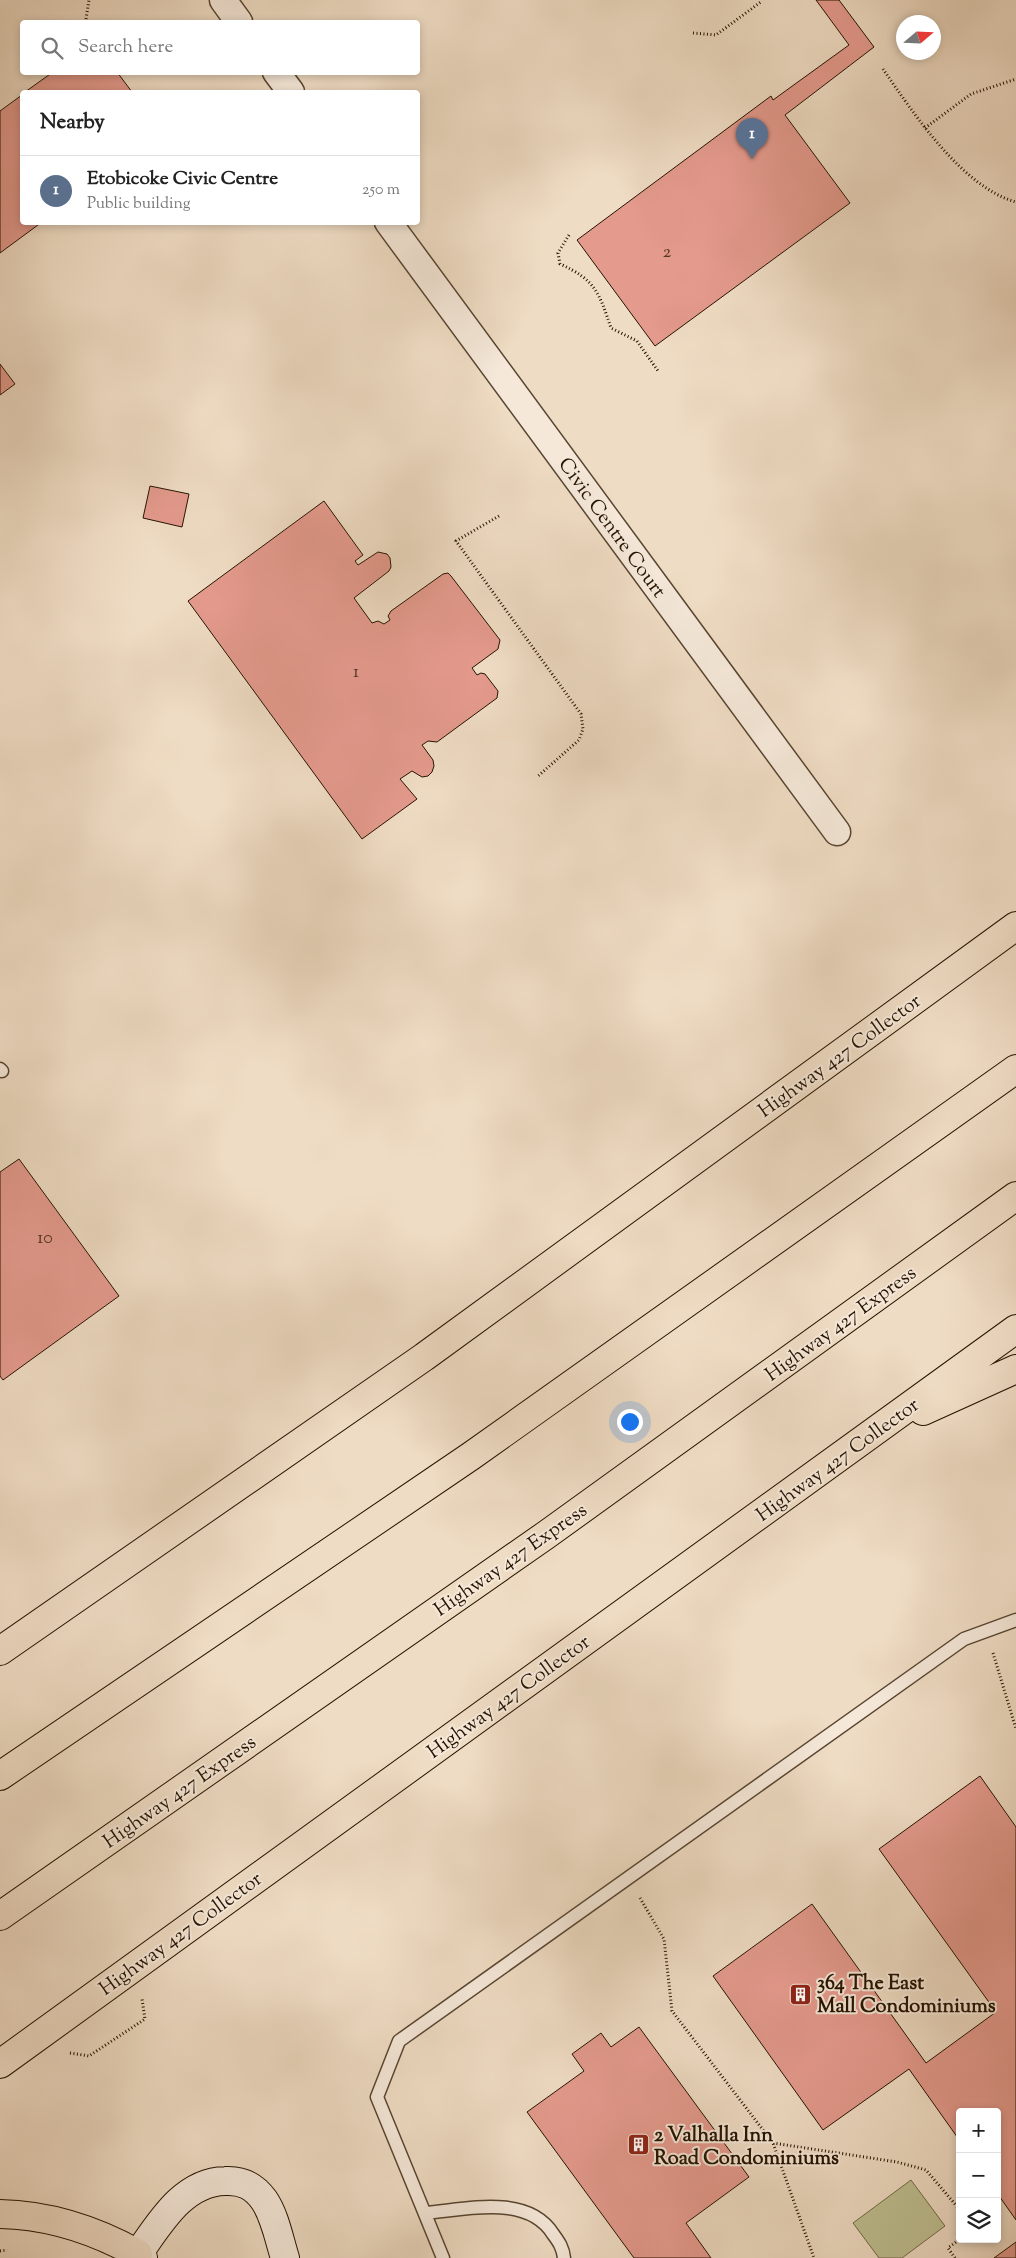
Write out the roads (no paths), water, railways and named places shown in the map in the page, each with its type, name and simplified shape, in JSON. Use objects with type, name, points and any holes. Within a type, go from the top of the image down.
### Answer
[{"type":"highway","name":"Highway 427 Collector","points":[[0,1651],[424,1357],[1016,926]]},
{"type":"highway","points":[[0,1776],[471,1456],[1016,1069]]},
{"type":"highway","name":"Highway 427 Express","points":[[0,1916],[546,1535],[1016,1196]]},
{"type":"highway","name":"Highway 427 Collector","points":[[0,2064],[1016,1329]]},
{"type":"highway","points":[[872,1435],[1016,1369]]},
{"type":"highway","points":[[0,2214],[58,2221],[101,2235],[140,2256]]},
{"type":"street","points":[[223,0],[238,20]]},
{"type":"street","points":[[278,75],[290,90]]},
{"type":"street","name":"Civic Centre Court","points":[[390,225],[837,832]]},
{"type":"street","points":[[140,2256],[162,2221],[187,2193],[204,2184],[234,2180],[251,2186],[264,2201],[273,2219],[285,2258]]},
{"type":"lane","points":[[443,2258],[377,2097],[399,2041],[964,1639],[1016,1620]]},
{"type":"lane","points":[[425,2213],[498,2207],[516,2209],[542,2220],[563,2249],[564,2258]]},
{"type":"place","name":"Etobicoke Civic Centre","points":[[752,159]]},
{"type":"place","name":"364 The East Mall Condominiums","points":[[801,1994]]},
{"type":"place","name":"2 Valhalla Inn Road Condominiums","points":[[638,2145]]}]
